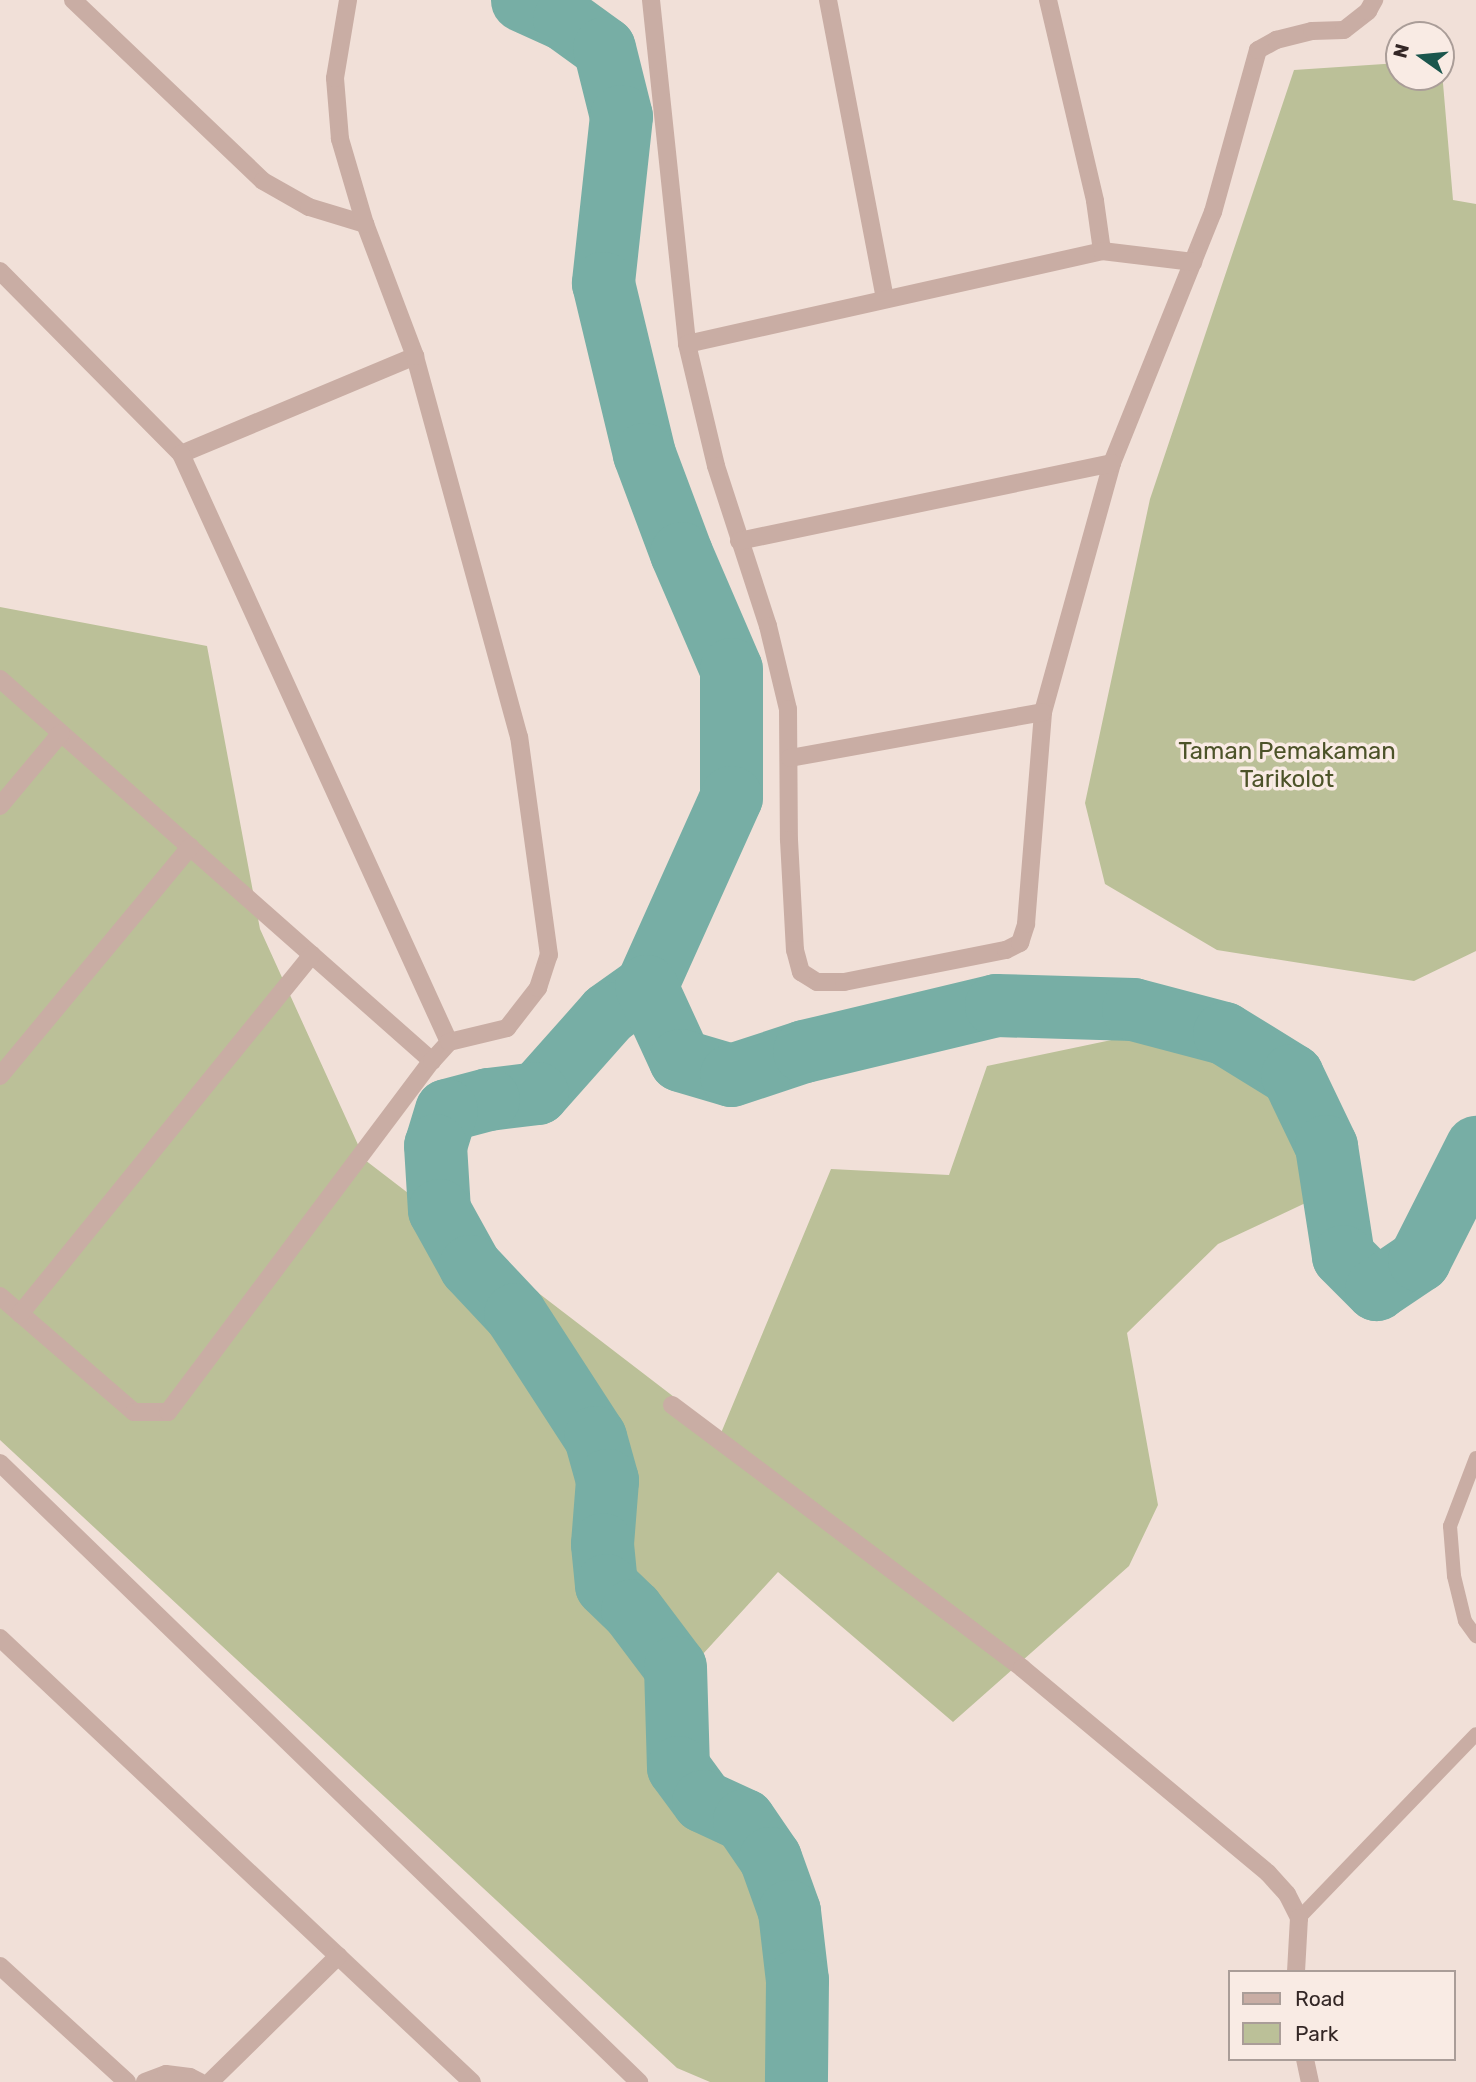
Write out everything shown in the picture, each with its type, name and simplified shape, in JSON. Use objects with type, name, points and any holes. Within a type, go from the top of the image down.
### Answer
[{"type":"street","points":[[73,0],[263,181],[309,207],[365,224]]},
{"type":"street","points":[[0,1296],[134,1412],[168,1412],[432,1061],[449,1042],[507,1028],[538,988],[549,955],[519,737],[415,356],[365,224],[340,139],[335,78],[348,0]]},
{"type":"street","points":[[651,0],[687,344],[716,466],[771,638],[788,709],[789,840],[795,950],[801,972],[817,982],[844,982],[1006,950],[1020,943],[1026,924],[1042,712],[1112,463],[1213,212],[1258,50],[1276,40],[1312,31],[1344,30],[1368,11],[1374,0]]},
{"type":"street","points":[[828,0],[885,299]]},
{"type":"street","points":[[1048,0],[1095,201],[1102,251]]},
{"type":"street","points":[[687,344],[1102,251],[1193,262]]},
{"type":"street","points":[[0,271],[181,454],[449,1042]]},
{"type":"street","points":[[181,454],[415,356]]},
{"type":"street","points":[[739,541],[1112,463]]},
{"type":"street","points":[[0,679],[432,1061]]},
{"type":"street","points":[[790,758],[1042,712]]},
{"type":"street","points":[[0,806],[61,733]]},
{"type":"street","points":[[0,1076],[190,847]]},
{"type":"street","points":[[20,1314],[312,955]]},
{"type":"street","points":[[671,1405],[1022,1668],[1268,1873],[1287,1894],[1299,1918],[1296,1970]]},
{"type":"street","points":[[0,1463],[639,2082]]},
{"type":"street","points":[[0,1638],[472,2082]]},
{"type":"street","points":[[210,2082],[338,1956]]},
{"type":"street","points":[[0,1966],[127,2082]]},
{"type":"street","points":[[1305,2061],[1310,2082]]},
{"type":"street","points":[[145,2082],[166,2074],[190,2077],[200,2082]]},
{"type":"lane","points":[[1476,1458],[1450,1526],[1454,1576],[1465,1621],[1476,1636]]},
{"type":"lane","points":[[1299,1918],[1476,1734]]},
{"type":"green space","name":"Taman Pemakaman Tarikolot","points":[[1385,64],[1385,91],[1444,91],[1453,200],[1476,204],[1476,951],[1414,981],[1217,950],[1105,884],[1085,803],[1150,499],[1294,70]]},
{"type":"green space","points":[[0,607],[207,646],[260,929],[365,1160],[721,1433],[831,1169],[949,1175],[987,1066],[1164,1029],[1299,1088],[1314,1199],[1218,1244],[1127,1333],[1158,1505],[1129,1566],[953,1722],[778,1572],[659,1702],[789,1950],[765,2082],[710,2082],[677,2068],[0,1440]]},
{"type":"waterway","points":[[522,0],[564,19],[604,48],[621,116],[603,283],[644,454],[681,553],[731,669],[731,797],[646,986],[608,1013],[537,1093],[488,1099],[446,1110],[435,1145],[439,1210],[470,1266],[515,1314],[595,1437],[607,1480],[602,1544],[606,1585],[632,1610],[675,1667],[678,1767],[703,1801],[744,1820],[770,1858],[789,1911],[797,1980],[796,2082]]},
{"type":"waterway","points":[[646,986],[680,1060],[731,1075],[804,1051],[996,1005],[1133,1009],[1224,1033],[1292,1075],[1326,1146],[1343,1256],[1376,1289],[1419,1260],[1476,1147]]}]
